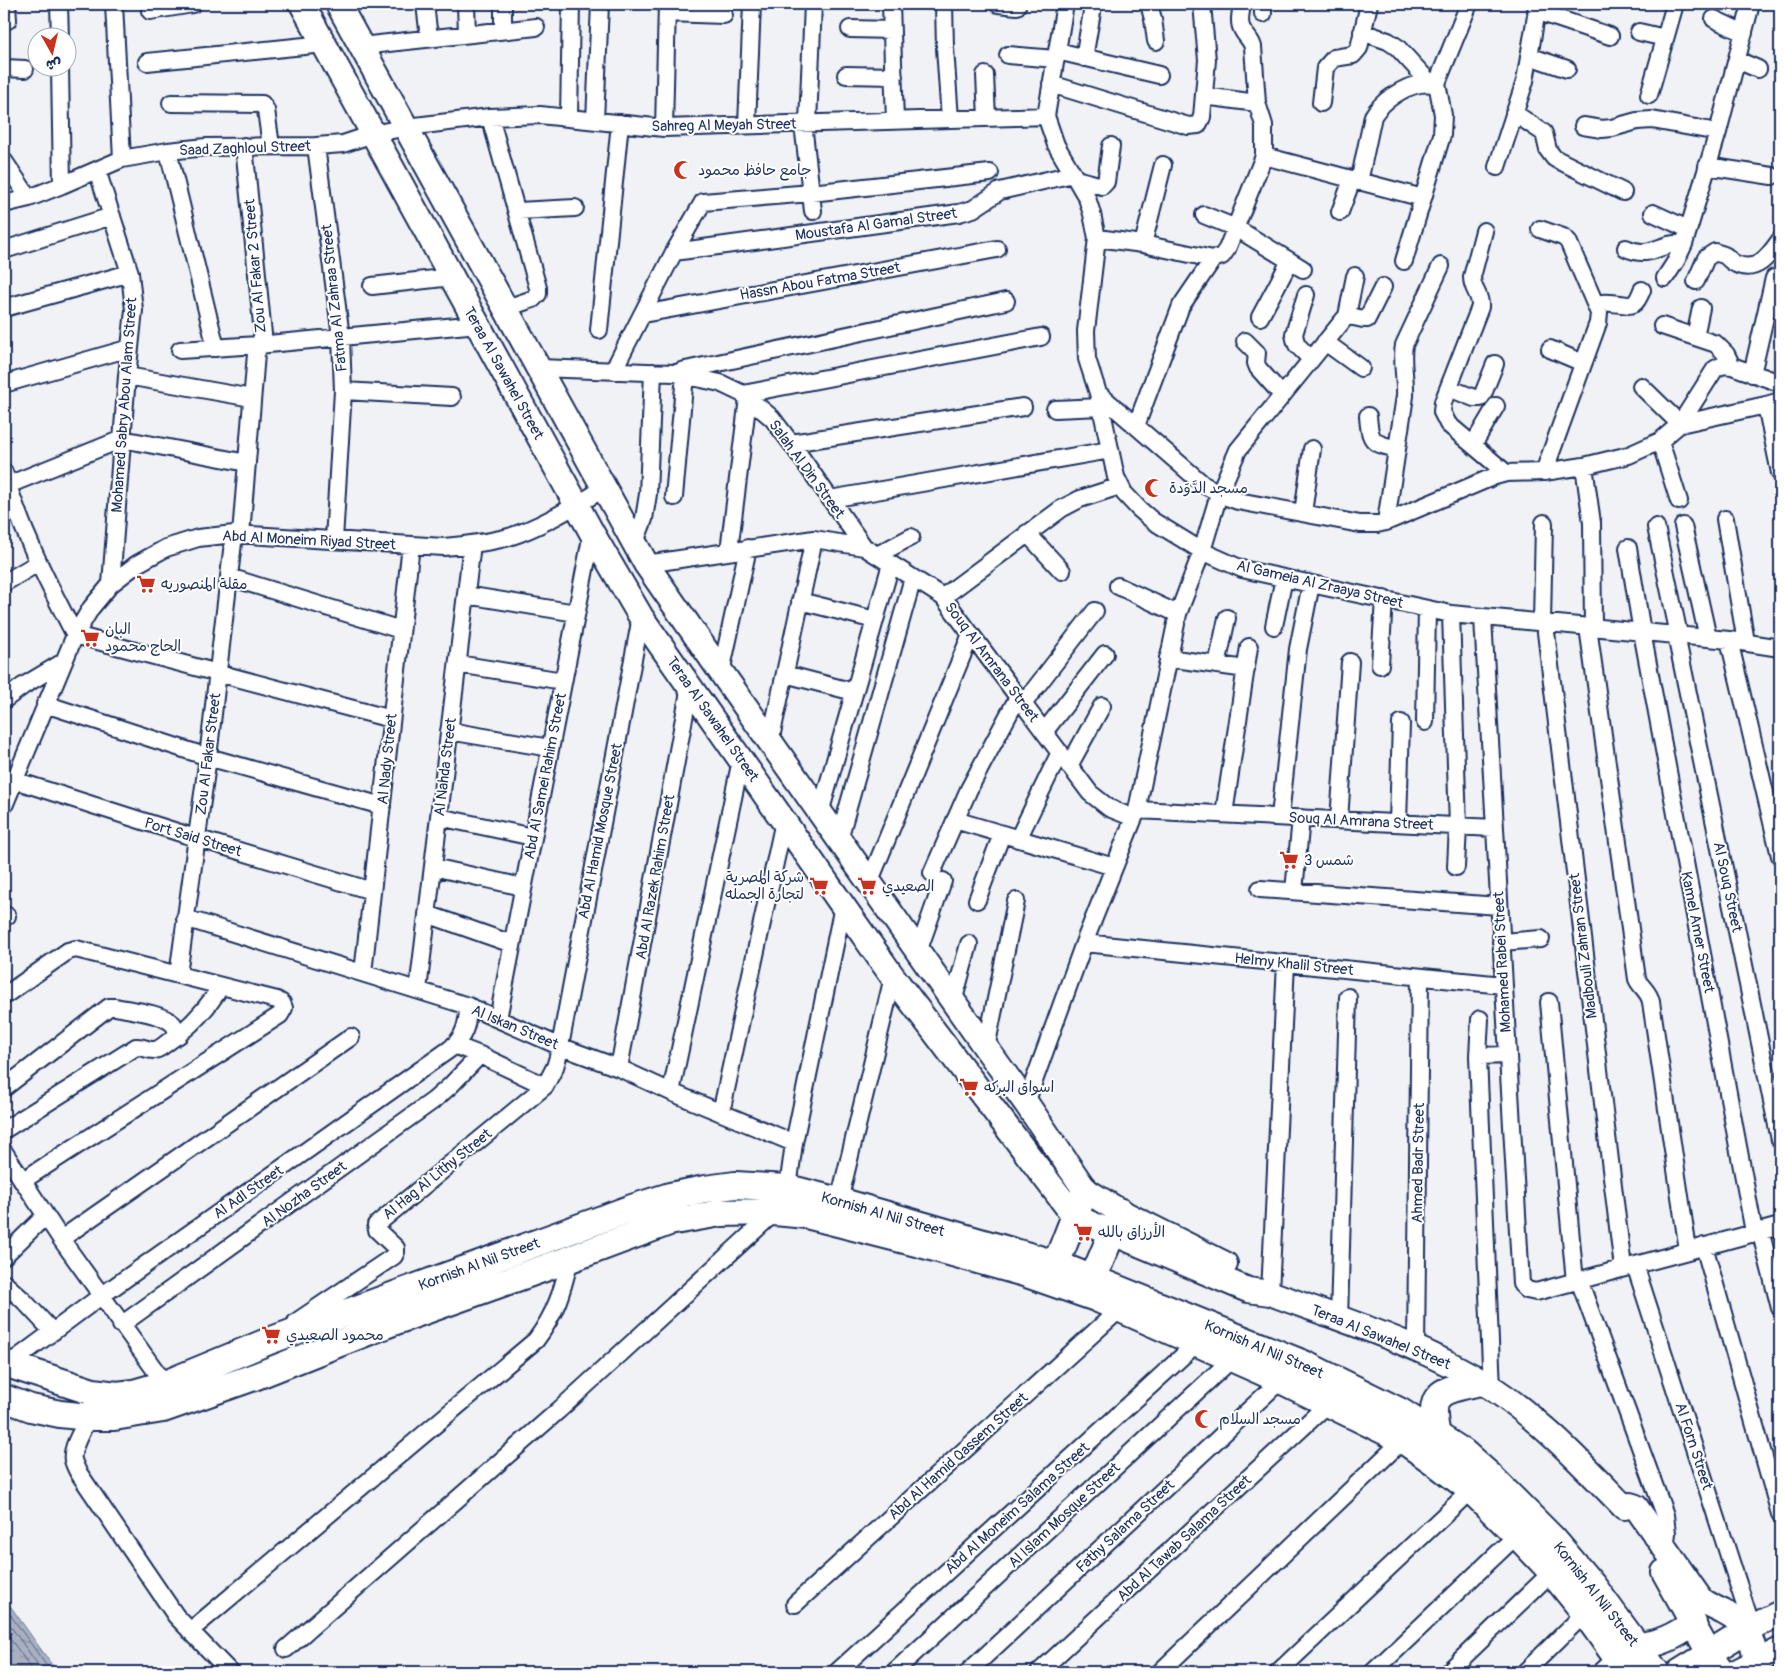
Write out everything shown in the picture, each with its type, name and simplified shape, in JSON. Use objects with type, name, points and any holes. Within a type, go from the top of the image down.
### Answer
[{"type":"main road","name":"Teraa Al Sawahel Street","points":[[302,4],[576,505],[641,616],[893,977],[1075,1217],[1117,1222]]},
{"type":"main road","name":"Teraa Al Sawahel Street","points":[[338,4],[646,564],[720,672],[1026,1103],[1085,1190],[1117,1222],[1248,1290],[1270,1293],[1416,1348],[1487,1385],[1538,1423],[1569,1451],[1624,1507]]},
{"type":"main road","points":[[828,885],[863,874]]},
{"type":"main road","name":"Kornish Al Nil Street","points":[[4,1398],[31,1408],[60,1414],[117,1395],[165,1384],[270,1340],[614,1214],[670,1196],[705,1188],[735,1185],[788,1188],[840,1201],[1056,1264],[1304,1364],[1401,1412],[1463,1452],[1496,1481],[1553,1539],[1593,1586],[1620,1662]]},
{"type":"main road","points":[[1056,1264],[1085,1190]]},
{"type":"main road","name":"Kornish Al Nil Street","points":[[6,1364],[114,1417],[139,1414],[188,1402],[393,1322],[669,1222],[722,1213],[775,1212],[806,1215],[924,1245],[1029,1275],[1096,1298],[1234,1358],[1403,1440],[1471,1490],[1517,1535],[1552,1572],[1585,1613],[1620,1662],[1656,1672]]},
{"type":"main road","points":[[1093,1278],[1117,1222]]},
{"type":"main road","points":[[1437,1435],[1433,1417],[1433,1406],[1439,1395],[1450,1389],[1487,1385]]},
{"type":"main road","name":"Teraa Al Sawahel Street","points":[[1630,1505],[1636,1507],[1700,1600],[1706,1605],[1732,1616],[1749,1629],[1752,1642],[1739,1670],[1709,1653],[1656,1560],[1624,1519],[1622,1513],[1624,1507],[1630,1505]]},
{"type":"main road","points":[[1679,1672],[1749,1629],[1780,1613]]},
{"type":"main road","points":[[1620,1662],[1673,1637],[1693,1623]]},
{"type":"main road","points":[[1739,1670],[1780,1650]]},
{"type":"street","points":[[59,4],[60,28]]},
{"type":"street","points":[[114,4],[122,159]]},
{"type":"street","points":[[150,11],[193,4]]},
{"type":"street","points":[[425,4],[429,38]]},
{"type":"street","points":[[466,4],[467,34]]},
{"type":"street","points":[[503,4],[503,30]]},
{"type":"street","points":[[570,118],[571,4]]},
{"type":"street","points":[[595,121],[600,4]]},
{"type":"street","points":[[747,126],[752,4]]},
{"type":"street","points":[[813,4],[806,124],[813,211]]},
{"type":"street","points":[[891,4],[895,121]]},
{"type":"street","points":[[944,4],[950,119]]},
{"type":"street","points":[[998,4],[1017,6]]},
{"type":"street","points":[[1046,116],[1065,4]]},
{"type":"street","points":[[1149,4],[1154,19],[1156,41]]},
{"type":"street","points":[[1051,84],[1188,126],[1198,125],[1202,117],[1207,60],[1202,4]]},
{"type":"street","points":[[1097,238],[1143,244],[1214,259],[1222,256],[1227,249],[1264,156],[1264,124],[1258,103],[1253,47],[1251,40],[1241,28],[1242,4]]},
{"type":"street","points":[[1321,103],[1325,68],[1334,58],[1353,55],[1359,48],[1369,4]]},
{"type":"street","points":[[1434,84],[1469,4]]},
{"type":"street","points":[[1649,95],[1675,4]]},
{"type":"street","points":[[1665,278],[1676,261],[1686,236],[1708,166],[1751,4]]},
{"type":"street","points":[[664,128],[667,8],[724,15]]},
{"type":"street","points":[[1497,167],[1524,81],[1537,8],[1610,36]]},
{"type":"street","points":[[1084,58],[1092,12]]},
{"type":"street","points":[[1714,19],[1744,32]]},
{"type":"street","points":[[361,46],[536,27]]},
{"type":"street","points":[[850,29],[892,30]]},
{"type":"street","points":[[1362,32],[1388,41],[1397,47],[1434,84],[1443,115],[1442,135],[1404,261]]},
{"type":"street","points":[[1639,32],[1665,38]]},
{"type":"street","points":[[147,62],[324,44]]},
{"type":"street","points":[[1008,55],[1056,55],[1084,58],[1158,75]]},
{"type":"street","points":[[1528,56],[1567,69]]},
{"type":"street","points":[[1737,60],[1758,69]]},
{"type":"street","points":[[4,68],[25,69]]},
{"type":"street","points":[[846,75],[894,76]]},
{"type":"street","points":[[985,75],[987,118]]},
{"type":"street","points":[[60,78],[62,185]]},
{"type":"street","points":[[1340,212],[1355,181],[1373,116],[1378,108],[1404,90],[1420,84],[1434,84]]},
{"type":"street","points":[[1204,96],[1258,103]]},
{"type":"street","points":[[171,103],[262,104],[266,110],[271,146]]},
{"type":"street","points":[[1514,113],[1544,133],[1548,150],[1554,158],[1624,192]]},
{"type":"street","name":"Sahreg Al Meyah Street","points":[[373,134],[407,127],[490,117],[540,115],[664,128],[1046,116]]},
{"type":"street","name":"Al Gameia Al Zraaya Street","points":[[1046,116],[1056,145],[1087,198],[1097,238],[1088,304],[1085,344],[1110,450],[1120,486],[1139,509],[1153,521],[1202,551],[1242,569],[1451,614],[1729,640],[1780,648]]},
{"type":"street","points":[[490,117],[518,211],[538,288],[538,294],[533,299],[506,308]]},
{"type":"street","points":[[1583,126],[1602,129],[1637,121],[1652,120],[1718,132]]},
{"type":"street","points":[[599,330],[620,123]]},
{"type":"street","name":"Saad Zaghloul Street","points":[[4,204],[28,198],[122,159],[206,147],[343,144],[373,134]]},
{"type":"street","name":"Zou Al Fakar 2 Street","points":[[237,534],[247,463],[256,354],[264,334],[244,146]]},
{"type":"street","name":"Fatma Al Zahraa Street","points":[[316,146],[341,337],[343,391],[334,540]]},
{"type":"street","name":"Moustafa Al Gamal Street","points":[[674,252],[959,213],[973,209],[1000,191],[1074,177],[1102,186],[1106,182],[1111,146]]},
{"type":"street","points":[[168,151],[216,348]]},
{"type":"street","points":[[1264,156],[1423,198]]},
{"type":"street","points":[[4,161],[28,198]]},
{"type":"street","points":[[1143,244],[1163,166]]},
{"type":"street","points":[[1708,166],[1772,176]]},
{"type":"street","name":"Mohamed Sabry Abou Alam Street","points":[[97,170],[130,273],[134,310],[111,584]]},
{"type":"street","points":[[613,371],[674,252],[703,202],[811,193],[990,173]]},
{"type":"street","points":[[518,211],[575,208]]},
{"type":"street","points":[[1653,214],[1686,236]]},
{"type":"street","points":[[1204,215],[1236,228],[1296,265],[1260,316]]},
{"type":"street","points":[[4,250],[112,216]]},
{"type":"street","points":[[1540,229],[1564,237],[1568,241],[1599,313],[1598,323],[1544,472]]},
{"type":"street","points":[[1484,231],[1472,277],[1472,284],[1480,298],[1480,306],[1442,407],[1443,416],[1448,424],[1506,473]]},
{"type":"street","points":[[1626,248],[1647,252],[1686,236]]},
{"type":"street","points":[[1696,281],[1706,258],[1715,252],[1726,256],[1739,266],[1750,266],[1760,264],[1768,257],[1780,240]]},
{"type":"street","name":"Hassn Abou Fatma Street","points":[[643,314],[997,249]]},
{"type":"street","points":[[1136,426],[1181,306],[1214,259]]},
{"type":"street","points":[[1386,522],[1406,382],[1402,357],[1404,345],[1441,266]]},
{"type":"street","points":[[4,308],[130,273]]},
{"type":"street","points":[[1026,1103],[1084,943],[1136,814],[1178,614],[1202,551],[1219,494],[1238,450],[1347,316],[1355,276]]},
{"type":"street","points":[[372,286],[452,277]]},
{"type":"street","points":[[1752,374],[1774,278]]},
{"type":"street","points":[[1347,316],[1367,319],[1383,287]]},
{"type":"street","points":[[1595,304],[1611,302],[1628,306],[1634,305],[1642,290]]},
{"type":"street","points":[[1306,295],[1294,339],[1311,359]]},
{"type":"street","points":[[674,497],[679,374],[1006,301]]},
{"type":"street","points":[[1695,337],[1701,308]]},
{"type":"street","points":[[180,350],[258,345],[478,324]]},
{"type":"street","points":[[1662,326],[1716,344],[1726,354],[1732,366]]},
{"type":"street","points":[[729,552],[746,396],[1041,337]]},
{"type":"street","points":[[1245,341],[1257,353],[1256,364],[1258,368],[1282,395]]},
{"type":"street","points":[[1325,342],[1361,368]]},
{"type":"street","points":[[4,384],[130,348]]},
{"type":"street","points":[[1550,349],[1583,363]]},
{"type":"street","points":[[1449,388],[1474,398],[1480,398],[1495,364]]},
{"type":"street","points":[[1055,409],[1099,400],[1136,426],[1204,485],[1219,494],[1238,501],[1360,524],[1377,524],[1506,473],[1544,472],[1584,466],[1629,455],[1660,441],[1680,424],[1715,369],[1723,365],[1732,366],[1780,383]]},
{"type":"street","name":"Salah Al Din Street","points":[[539,368],[679,374],[720,383],[746,396],[772,418],[830,499],[877,556]]},
{"type":"street","points":[[635,542],[644,519],[647,500],[653,372]]},
{"type":"street","points":[[127,376],[252,398]]},
{"type":"street","points":[[1641,386],[1680,424]]},
{"type":"street","points":[[343,391],[452,397]]},
{"type":"street","points":[[1680,424],[1773,403],[1780,473]]},
{"type":"street","points":[[1472,445],[1496,406]]},
{"type":"street","points":[[791,443],[1023,407]]},
{"type":"street","points":[[1368,416],[1369,432],[1372,440],[1378,445],[1397,449]]},
{"type":"street","points":[[247,463],[122,439],[6,479],[10,511],[75,635],[391,720]]},
{"type":"street","points":[[1660,441],[1679,501]]},
{"type":"street","points":[[1303,513],[1312,448]]},
{"type":"street","points":[[830,499],[1110,450]]},
{"type":"street","points":[[1584,466],[1592,523],[1590,627],[1637,979],[1649,994],[1651,1002],[1688,1250]]},
{"type":"street","points":[[943,597],[1061,508],[1080,499],[1120,486]]},
{"type":"street","name":"Abd Al Moneim Riyad Street","points":[[4,806],[63,662],[75,635],[91,608],[111,584],[137,564],[166,548],[198,538],[237,534],[444,547],[472,544],[500,539],[526,530],[605,488]]},
{"type":"street","points":[[1725,519],[1746,642]]},
{"type":"street","name":"Madbouli Zahran Street","points":[[1544,523],[1544,624],[1629,1266]]},
{"type":"street","points":[[1683,526],[1708,638]]},
{"type":"street","name":"Al Souq Street","points":[[1656,527],[1780,1140]]},
{"type":"street","name":"Abd Al Samei Rahim Street","points":[[498,1019],[592,533]]},
{"type":"street","points":[[1027,533],[1062,570]]},
{"type":"street","name":"Zou Al Fakar Street","points":[[178,974],[208,757],[229,576],[237,534]]},
{"type":"street","points":[[820,813],[875,620],[877,556],[911,538]]},
{"type":"street","points":[[770,742],[814,539]]},
{"type":"street","name":"Souq Al Amrana Street","points":[[646,564],[814,539],[877,556],[943,597],[1090,793],[1109,808],[1136,814],[1224,814],[1494,828]]},
{"type":"street","name":"Al Nahda Street","points":[[418,990],[472,544]]},
{"type":"street","name":"Al Nady Street","points":[[363,973],[411,545]]},
{"type":"street","points":[[720,672],[748,548]]},
{"type":"street","name":"Kamel Amer Street","points":[[1628,548],[1642,632],[1757,1231],[1780,1308]]},
{"type":"street","points":[[4,583],[38,563]]},
{"type":"street","points":[[229,576],[401,630]]},
{"type":"street","points":[[839,840],[913,578]]},
{"type":"street","points":[[1274,626],[1284,578]]},
{"type":"street","points":[[1280,817],[1298,649],[1311,584]]},
{"type":"street","points":[[1118,586],[1178,614]]},
{"type":"street","points":[[466,595],[576,613]]},
{"type":"street","points":[[1380,665],[1384,599]]},
{"type":"street","points":[[800,601],[875,620]]},
{"type":"street","points":[[1425,722],[1427,609]]},
{"type":"street","points":[[918,952],[955,820],[985,758],[1021,701],[1095,611]]},
{"type":"street","points":[[1451,614],[1458,826],[1456,867]]},
{"type":"street","name":"Abd Al Hamid Mosque Street","points":[[559,1046],[641,616]]},
{"type":"street","points":[[1217,665],[1227,618]]},
{"type":"street","name":"Mohamed Rabei Street","points":[[1483,618],[1520,1280],[1523,1288],[1531,1292],[1577,1281]]},
{"type":"street","points":[[863,874],[970,634]]},
{"type":"street","points":[[1729,640],[1780,856]]},
{"type":"street","points":[[1224,814],[1249,647]]},
{"type":"street","points":[[1044,732],[1105,654]]},
{"type":"street","points":[[1168,658],[1246,669]]},
{"type":"street","points":[[4,700],[22,686],[63,662]]},
{"type":"street","points":[[1340,820],[1350,662]]},
{"type":"street","points":[[458,664],[563,681]]},
{"type":"street","points":[[785,674],[854,692]]},
{"type":"street","name":"Abd Al Razek Rahim Street","points":[[620,1068],[690,686]]},
{"type":"street","points":[[46,704],[208,757],[382,806]]},
{"type":"street","points":[[1069,766],[1102,706]]},
{"type":"street","points":[[1398,823],[1401,723]]},
{"type":"street","points":[[450,731],[550,748]]},
{"type":"street","points":[[976,900],[1010,836],[1060,752]]},
{"type":"street","points":[[671,1092],[741,760]]},
{"type":"street","name":"Port Said Street","points":[[14,780],[372,891]]},
{"type":"street","points":[[439,818],[533,838]]},
{"type":"street","points":[[1294,892],[1300,818]]},
{"type":"street","points":[[955,820],[1114,867]]},
{"type":"street","points":[[721,1113],[784,821]]},
{"type":"street","points":[[433,867],[523,887]]},
{"type":"street","points":[[1260,889],[1499,906]]},
{"type":"street","points":[[986,1048],[1016,901]]},
{"type":"street","points":[[788,1188],[794,1143],[843,906]]},
{"type":"street","points":[[427,914],[512,944]]},
{"type":"street","name":"Al Iskan Street","points":[[185,918],[468,1006],[559,1046],[620,1068],[671,1092],[794,1143]]},
{"type":"street","points":[[1501,942],[1541,939]]},
{"type":"street","name":"Helmy Khalil Street","points":[[1084,943],[1503,985]]},
{"type":"street","points":[[953,1002],[969,944]]},
{"type":"street","points":[[4,996],[68,951],[76,948],[277,1000],[282,1003],[284,1008],[280,1015],[22,1181]]},
{"type":"street","points":[[1270,1293],[1286,963]]},
{"type":"street","points":[[840,1201],[893,977]]},
{"type":"street","name":"Ahmed Badr Street","points":[[1416,1348],[1420,977]]},
{"type":"street","points":[[4,1130],[136,1047],[155,1050],[179,1035],[210,1004],[221,986]]},
{"type":"street","points":[[1339,1319],[1348,997]]},
{"type":"street","points":[[1549,1002],[1577,1281],[1665,1516],[1667,1533],[1665,1549]]},
{"type":"street","points":[[4,1088],[109,1007],[114,1006],[160,1016],[174,1025],[179,1035]]},
{"type":"street","name":"Al Adl Street","points":[[6,1364],[454,1045],[466,1027],[468,1006]]},
{"type":"street","name":"Mohamed Rabei Street","points":[[1480,1019],[1478,1056],[1487,1385]]},
{"type":"street","points":[[61,1239],[350,1036]]},
{"type":"street","points":[[454,1045],[480,1055],[545,1086]]},
{"type":"street","name":"Al Hag Al Lithy Street","points":[[270,1340],[394,1256],[396,1248],[377,1230],[376,1224],[545,1086],[555,1067],[559,1046]]},
{"type":"street","name":"Al Nozha Street","points":[[121,1325],[434,1100],[461,1076],[480,1055]]},
{"type":"street","points":[[1478,1056],[1507,1055]]},
{"type":"street","points":[[7,1163],[22,1181],[121,1325],[165,1384]]},
{"type":"street","points":[[286,1649],[559,1410],[775,1212]]},
{"type":"street","points":[[4,1256],[45,1216]]},
{"type":"street","points":[[1577,1281],[1780,1226]]},
{"type":"street","points":[[1704,1246],[1780,1514]]},
{"type":"street","points":[[190,1631],[536,1340],[548,1323],[562,1294],[570,1259]]},
{"type":"street","name":"Al Forn Street","points":[[1629,1266],[1749,1629]]},
{"type":"street","points":[[4,1283],[53,1332]]},
{"type":"street","name":"Abd Al Hamid Qassem Street","points":[[795,1604],[1120,1309]]},
{"type":"street","name":"Abd Al Moneim Salama Street","points":[[837,1672],[1197,1343]]},
{"type":"street","name":"Al Islam Mosque Street","points":[[894,1672],[1234,1358]]},
{"type":"street","name":"Fathy Salama Street","points":[[968,1672],[1281,1380]]},
{"type":"street","name":"Abd Al Tawab Salama Street","points":[[1039,1672],[1329,1403]]},
{"type":"street","points":[[91,1405],[73,1458],[78,1472],[176,1616],[230,1672]]},
{"type":"street","points":[[1160,1672],[1403,1440]]},
{"type":"street","points":[[1278,1672],[1471,1490]]},
{"type":"street","points":[[1373,1672],[1517,1535]]},
{"type":"street","points":[[1448,1672],[1552,1572]]},
{"type":"street","points":[[1524,1672],[1585,1613]]},
{"type":"water","points":[[4,1597],[57,1672],[4,1672]]},
{"type":"place","name":"جامع حافظ محمود","points":[[683,170]]},
{"type":"place","name":"مسجد الدَّوَدة","points":[[1154,488]]},
{"type":"place","name":"مقلة المنصوريه","points":[[146,584]]},
{"type":"place","name":"البان الحاج محمود","points":[[90,638]]},
{"type":"place","name":"شمس 3","points":[[1289,860]]},
{"type":"place","name":"شركة المصرية لتجارة الجمله","points":[[819,886]]},
{"type":"place","name":"الصعيدي","points":[[867,886]]},
{"type":"place","name":"اسواق البركه","points":[[969,1087]]},
{"type":"place","name":"الأرزاق بالله","points":[[1083,1232]]},
{"type":"place","name":"محمود الصعيدي","points":[[271,1335]]},
{"type":"place","name":"مسجد السلام","points":[[1204,1419]]}]
